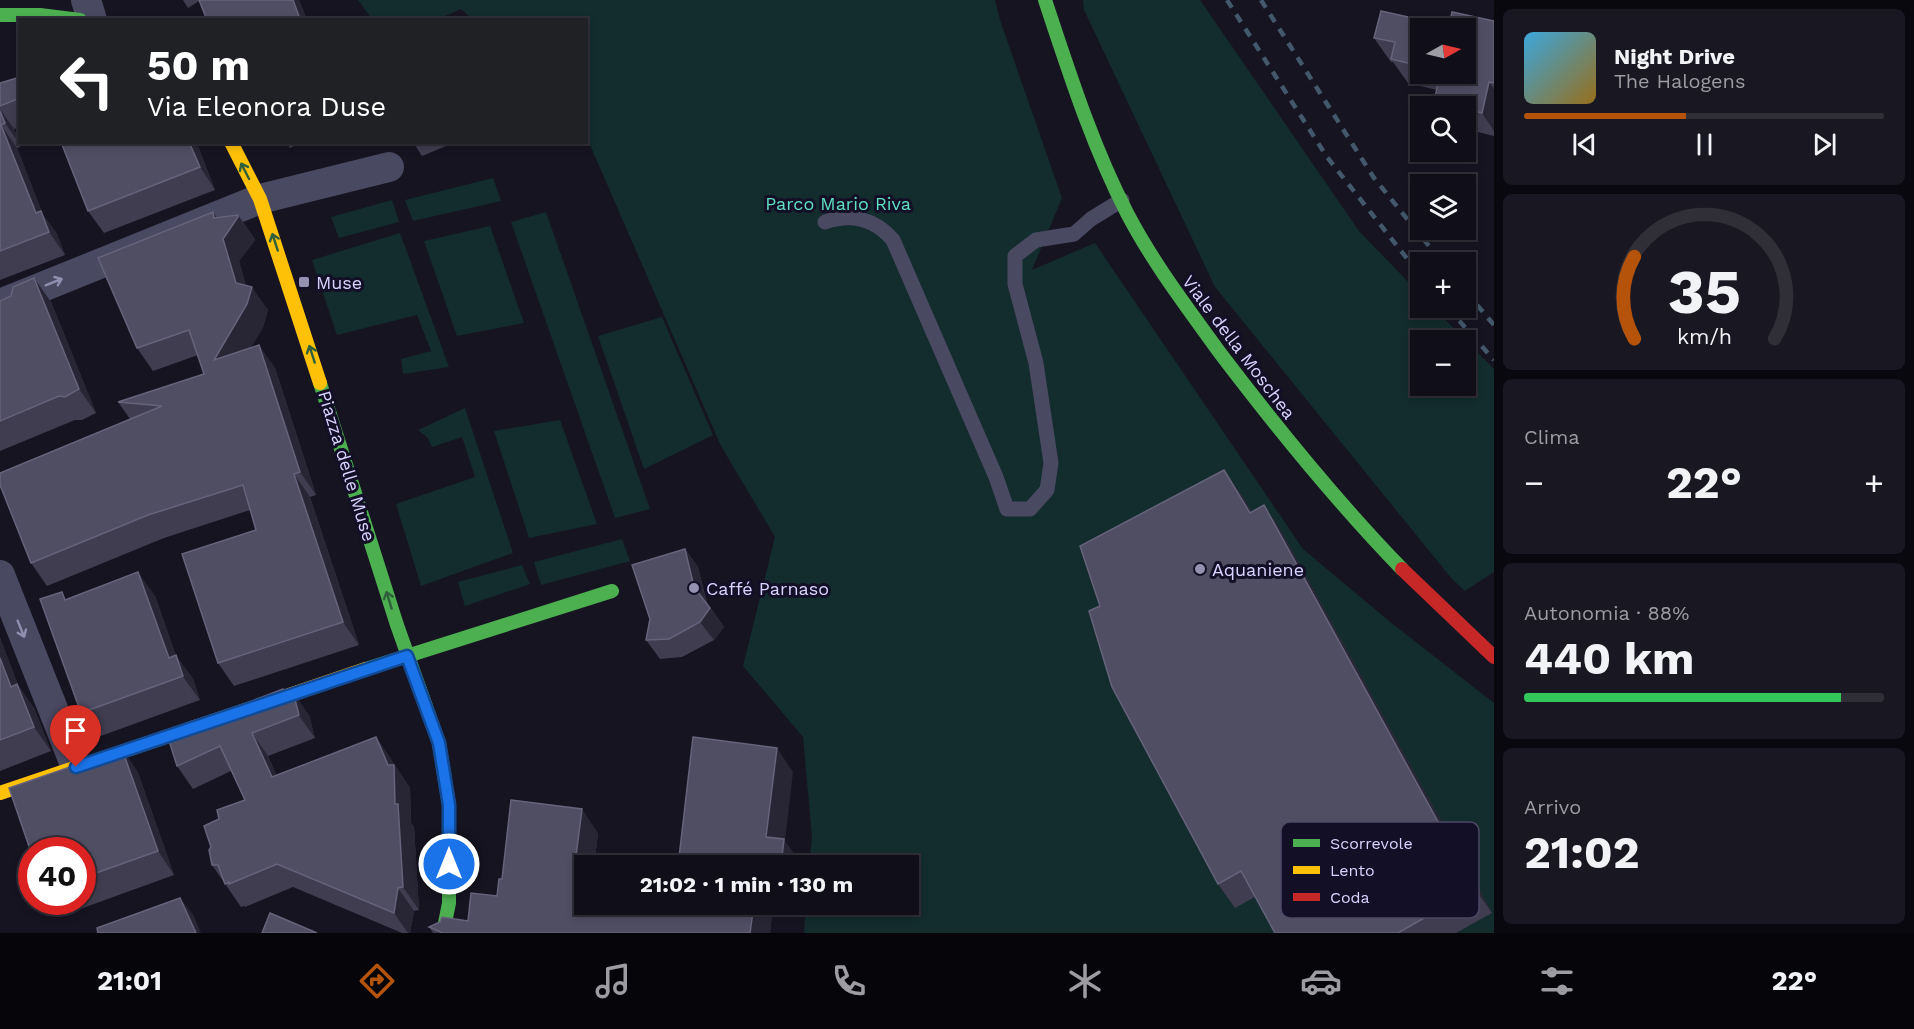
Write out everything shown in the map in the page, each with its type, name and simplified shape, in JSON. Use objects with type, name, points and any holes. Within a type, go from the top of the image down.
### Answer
[{"type":"street","points":[[86,0],[91,18]]},
{"type":"street","name":"Viale della Moschea","points":[[1045,0],[1080,98],[1122,200],[1141,239],[1168,282],[1265,413],[1309,467],[1384,550],[1460,627],[1494,657]]},
{"type":"street","points":[[0,15],[40,15],[64,18]]},
{"type":"street","name":"Piazza delle Muse","points":[[232,144],[260,199],[308,341],[407,656],[439,743],[449,805],[449,903],[443,933]]},
{"type":"street","points":[[0,304],[260,199],[389,167]]},
{"type":"street","points":[[0,575],[76,767]]},
{"type":"street","points":[[0,793],[436,645],[612,591]]},
{"type":"lane","points":[[825,222],[847,217],[870,222],[878,225],[893,240],[982,445],[1007,509],[1030,509],[1047,490],[1052,463],[1036,363],[1015,284],[1015,256],[1036,240],[1074,234],[1091,219],[1122,200]]},
{"type":"green space","name":"Parco Mario Riva","points":[[358,0],[995,0],[1062,198],[1032,270],[1095,243],[1303,549],[1389,621],[1494,703],[1494,933],[804,933],[805,915],[919,915],[919,855],[810,855],[812,837],[803,737],[743,666],[775,537],[721,446],[588,140],[588,18],[471,18],[461,9],[440,18],[371,18]]},
{"type":"green space","points":[[1083,0],[1200,0],[1359,231],[1410,284],[1410,318],[1444,318],[1455,330],[1410,330],[1410,396],[1476,396],[1476,351],[1494,369],[1494,572],[1465,591],[1452,579],[1215,287],[1084,10]]},
{"type":"green space","points":[[493,178],[501,201],[413,221],[405,200]]},
{"type":"green space","points":[[392,200],[399,222],[339,238],[331,217]]},
{"type":"green space","points":[[546,212],[650,509],[615,518],[511,222]]},
{"type":"green space","points":[[490,226],[524,323],[457,336],[424,241]]},
{"type":"green space","points":[[400,233],[449,367],[403,374],[401,359],[431,351],[417,315],[337,335],[312,260]]},
{"type":"green space","points":[[662,317],[713,435],[644,469],[598,336]]},
{"type":"green space","points":[[465,408],[513,553],[421,586],[396,504],[475,477],[462,437],[432,447],[428,438],[418,430]]},
{"type":"green space","points":[[560,420],[597,524],[529,538],[494,431]]},
{"type":"green space","points":[[622,539],[630,561],[541,585],[534,562]]},
{"type":"green space","points":[[522,565],[530,584],[465,606],[458,582]]},
{"type":"building","points":[[199,0],[293,0],[300,18],[206,18]]},
{"type":"building","points":[[1381,11],[1413,18],[1410,18],[1410,64],[1391,59],[1395,42],[1374,38]]},
{"type":"building","points":[[1452,12],[1494,21],[1494,83],[1489,82],[1482,113],[1476,112],[1476,96],[1435,96],[1438,84],[1476,84],[1476,18],[1451,18]]},
{"type":"building","points":[[18,78],[18,99],[0,106],[0,83]]},
{"type":"building","points":[[0,111],[5,123],[1,125],[36,213],[41,211],[49,232],[0,251]]},
{"type":"building","points":[[62,144],[190,144],[200,167],[88,211]]},
{"type":"building","points":[[213,212],[214,218],[238,215],[223,239],[236,283],[252,287],[247,304],[214,360],[259,345],[300,472],[294,474],[343,622],[218,663],[182,554],[256,530],[243,485],[148,515],[31,563],[0,485],[0,473],[162,406],[118,402],[204,374],[189,330],[137,348],[98,258]]},
{"type":"building","points":[[34,278],[79,389],[65,397],[59,396],[0,421],[0,301],[11,296],[13,287]]},
{"type":"building","points":[[1224,470],[1250,513],[1264,505],[1438,822],[1281,822],[1281,918],[1424,918],[1398,933],[1275,933],[1241,871],[1218,884],[1112,687],[1089,611],[1100,606],[1080,546]]},
{"type":"building","points":[[685,549],[694,587],[710,608],[700,622],[669,639],[646,640],[650,619],[632,565]]},
{"type":"building","points":[[138,572],[169,658],[176,655],[183,676],[81,713],[40,599],[62,592],[65,600]]},
{"type":"building","points":[[0,658],[11,687],[17,684],[34,727],[0,740]]},
{"type":"building","points":[[283,689],[284,695],[293,692],[299,715],[252,733],[272,777],[376,737],[388,765],[394,765],[395,804],[398,804],[403,887],[398,888],[394,913],[277,864],[229,884],[229,882],[225,884],[218,865],[212,865],[209,850],[211,847],[204,826],[219,819],[217,810],[245,800],[220,746],[177,766],[166,731],[195,720],[196,727],[253,706],[254,700]]},
{"type":"building","points":[[693,737],[777,748],[766,837],[784,839],[782,855],[679,855]]},
{"type":"building","points":[[122,749],[158,851],[96,873],[96,837],[26,837],[9,788]]},
{"type":"building","points":[[511,800],[582,809],[576,855],[574,855],[574,915],[752,915],[750,933],[443,933],[429,927],[440,922],[442,917],[468,921],[471,893],[497,896],[499,879],[502,879]]},
{"type":"building","points":[[180,898],[196,933],[98,933],[97,928]]},
{"type":"building","points":[[270,913],[317,933],[262,933]]},
{"type":"railway","points":[[1227,0],[1327,157],[1410,262]]},
{"type":"railway","points":[[1261,0],[1374,178],[1434,252]]},
{"type":"railway","points":[[1476,304],[1494,325]]},
{"type":"railway","points":[[1457,318],[1494,360]]},
{"type":"traffic: fast","points":[[1045,0],[1103,161],[1127,213],[1148,250],[1195,319],[1263,409],[1330,491],[1402,569]]},
{"type":"traffic: fast","points":[[0,15],[40,15],[64,18]]},
{"type":"traffic: fast","points":[[320,383],[397,625],[439,743],[449,805],[449,903],[443,933]]},
{"type":"traffic: fast","points":[[366,669],[612,591]]},
{"type":"traffic: slow","points":[[232,144],[260,199],[320,383]]},
{"type":"traffic: slow","points":[[0,793],[366,669]]},
{"type":"traffic: jam","points":[[1402,569],[1494,657]]},
{"type":"place","name":"Muse","points":[[304,282]]},
{"type":"place","name":"Aquaniene","points":[[1200,569]]},
{"type":"place","name":"Caffé Parnaso","points":[[694,588]]},
{"type":"route","points":[[76,767],[407,656],[439,743],[449,805],[449,864]]}]
